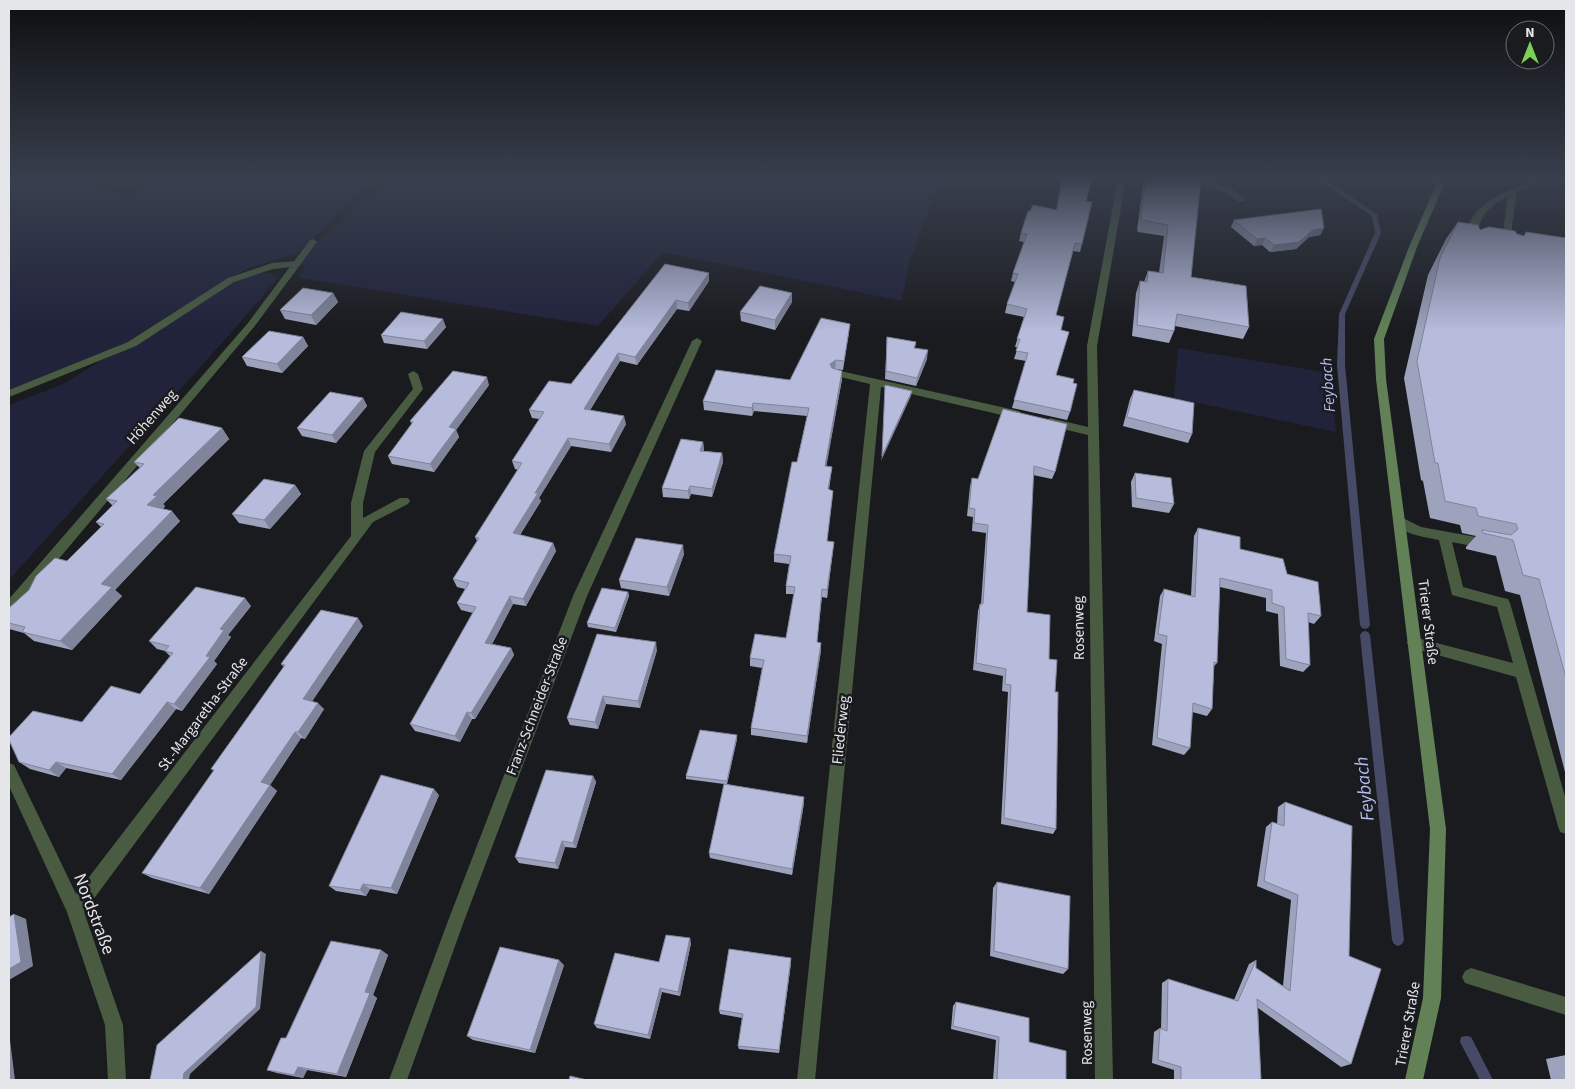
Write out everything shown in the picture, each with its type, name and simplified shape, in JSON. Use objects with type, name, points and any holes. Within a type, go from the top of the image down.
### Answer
[{"type":"main road","name":"Trierer Straße","points":[[1414,1080],[1432,998],[1438,830],[1381,379],[1379,338],[1421,230]]},
{"type":"street","name":"Rosenweg","points":[[1104,1080],[1092,346],[1113,230]]},
{"type":"street","points":[[1472,243],[1474,230]]},
{"type":"street","points":[[1508,230],[1509,249]]},
{"type":"street","name":"Höhenweg","points":[[9,608],[245,332],[284,283],[313,242]]},
{"type":"street","points":[[9,394],[132,344],[231,280],[272,266],[296,264]]},
{"type":"street","name":"Franz-Schneider-Straße","points":[[398,1080],[534,713],[583,587],[697,341]]},
{"type":"street","points":[[836,373],[1092,432]]},
{"type":"street","points":[[357,538],[357,504],[370,451],[418,389],[413,374]]},
{"type":"street","name":"Fliederweg","points":[[806,1080],[876,381]]},
{"type":"street","name":"St.-Margaretha-Straße","points":[[74,910],[357,538],[369,519],[404,501]]},
{"type":"street","points":[[1399,521],[1418,531],[1493,545]]},
{"type":"street","points":[[1444,535],[1458,591],[1503,603],[1566,826]]},
{"type":"street","points":[[1414,643],[1522,672]]},
{"type":"street","name":"Nordstraße","points":[[9,770],[74,910],[114,1025],[118,1080]]},
{"type":"street","points":[[1471,977],[1566,1006]]},
{"type":"shaded area","points":[[9,230],[322,230],[297,253],[249,268],[228,279],[129,342],[9,391]]},
{"type":"shaded area","points":[[331,230],[922,230],[909,263],[902,301],[663,252],[598,326],[299,278],[306,265],[300,265],[317,243]]},
{"type":"shaded area","points":[[269,273],[278,278],[9,580],[9,405],[61,385],[102,360],[135,345],[234,281],[254,274]]},
{"type":"shaded area","points":[[1178,348],[1330,373],[1336,432],[1174,398]]},
{"type":"building","points":[[1022,230],[1085,230],[1082,244],[1075,243],[1056,315],[1064,317],[1061,330],[1069,332],[1056,375],[1074,379],[1073,383],[1077,384],[1070,412],[1014,400],[1028,353],[1016,351],[1020,339],[1017,339],[1027,309],[1007,304],[1018,274],[1013,273],[1027,234],[1021,233]]},
{"type":"building","points":[[1167,230],[1196,230],[1191,277],[1246,286],[1249,327],[1177,314],[1174,331],[1137,325],[1140,281],[1147,282],[1148,271],[1163,273]]},
{"type":"building","points":[[1246,230],[1314,230],[1299,242],[1274,245],[1265,238],[1257,239]]},
{"type":"building","points":[[1454,230],[1507,230],[1515,231],[1517,234],[1524,236],[1526,232],[1566,238],[1566,678],[1539,579],[1523,575],[1513,540],[1483,533],[1482,530],[1511,535],[1518,529],[1516,524],[1478,516],[1476,508],[1445,501],[1438,463],[1435,463],[1417,361],[1440,258]]},
{"type":"building","points":[[665,264],[709,273],[688,303],[676,300],[635,357],[618,353],[584,409],[624,416],[609,444],[568,438],[535,493],[538,493],[513,533],[553,543],[523,599],[510,596],[485,643],[511,648],[471,713],[467,712],[455,736],[410,724],[476,607],[457,603],[469,583],[453,579],[479,538],[475,537],[522,463],[512,461],[544,412],[529,410],[549,381],[571,384]]},
{"type":"building","points":[[760,286],[792,293],[775,320],[740,312]]},
{"type":"building","points":[[303,288],[333,293],[311,315],[280,310]]},
{"type":"building","points":[[401,312],[443,319],[424,341],[381,335]]},
{"type":"building","points":[[821,318],[850,324],[844,361],[836,360],[830,364],[832,368],[842,371],[825,466],[832,467],[828,489],[833,491],[827,541],[834,542],[827,590],[822,589],[817,642],[821,643],[807,736],[751,728],[764,660],[750,658],[755,634],[786,638],[795,587],[786,586],[791,556],[774,554],[792,462],[797,462],[809,408],[753,403],[752,408],[703,401],[716,370],[790,380]]},
{"type":"building","points":[[269,331],[303,337],[277,364],[242,357]]},
{"type":"building","points":[[887,337],[916,342],[914,348],[928,350],[917,378],[886,371]]},
{"type":"building","points":[[453,371],[487,377],[449,427],[456,429],[430,464],[388,456],[413,422],[410,421]]},
{"type":"building","points":[[885,385],[912,391],[882,456]]},
{"type":"building","points":[[1134,390],[1194,403],[1192,434],[1127,417]]},
{"type":"building","points":[[330,392],[363,398],[332,435],[297,428]]},
{"type":"building","points":[[1003,409],[1067,424],[1055,472],[1034,466],[1027,612],[1050,615],[1049,659],[1057,660],[1055,692],[1058,692],[1056,829],[1004,818],[1011,685],[1005,684],[1006,669],[976,663],[980,604],[983,604],[988,525],[974,523],[975,509],[969,508],[972,478],[978,479]]},
{"type":"building","points":[[179,418],[222,428],[153,495],[157,496],[147,505],[172,511],[101,584],[112,587],[60,641],[22,632],[25,627],[9,623],[9,608],[29,590],[36,576],[55,558],[67,561],[104,524],[96,522],[117,501],[106,499],[144,464],[134,462]]},
{"type":"building","points":[[681,439],[703,442],[700,451],[722,453],[712,489],[690,486],[688,491],[662,488]]},
{"type":"building","points":[[1135,473],[1171,478],[1174,504],[1136,498]]},
{"type":"building","points":[[264,479],[295,485],[264,520],[232,514]]},
{"type":"building","points":[[1198,528],[1240,537],[1240,549],[1283,559],[1287,574],[1318,582],[1321,616],[1308,613],[1310,665],[1286,659],[1284,607],[1272,603],[1272,590],[1220,578],[1217,663],[1214,662],[1212,709],[1193,703],[1190,748],[1157,738],[1167,636],[1158,634],[1164,589],[1195,597]]},
{"type":"building","points":[[636,538],[683,545],[667,587],[619,580]]},
{"type":"building","points":[[196,587],[245,598],[220,629],[224,630],[206,656],[210,657],[174,704],[167,702],[112,774],[56,762],[49,770],[19,762],[9,737],[33,711],[82,722],[111,686],[140,694],[173,653],[165,651],[169,646],[149,641]]},
{"type":"building","points":[[602,588],[628,592],[615,628],[587,623]]},
{"type":"building","points":[[321,610],[358,618],[303,699],[318,703],[298,732],[295,732],[261,782],[270,785],[200,888],[142,873],[214,770],[211,769],[285,665],[281,664]]},
{"type":"building","points":[[597,634],[656,642],[638,701],[603,696],[595,722],[567,718]]},
{"type":"building","points":[[700,730],[737,735],[727,781],[686,776]]},
{"type":"building","points":[[546,770],[593,776],[573,843],[562,841],[555,863],[515,857]]},
{"type":"building","points":[[381,775],[434,789],[391,888],[363,884],[360,890],[329,886]]},
{"type":"building","points":[[724,784],[804,797],[792,869],[709,853]]},
{"type":"building","points":[[1285,802],[1352,826],[1349,956],[1381,969],[1351,1064],[1257,999],[1261,1080],[1181,1080],[1181,1067],[1158,1060],[1160,1028],[1167,1031],[1168,979],[1238,1001],[1256,960],[1256,968],[1290,991],[1298,895],[1264,881],[1272,822],[1284,826]]},
{"type":"building","points":[[997,882],[1070,896],[1068,969],[994,951]]},
{"type":"building","points":[[14,914],[21,962],[9,969],[9,917]]},
{"type":"building","points":[[666,935],[690,938],[678,992],[660,988],[648,1035],[594,1024],[615,953],[659,962]]},
{"type":"building","points":[[331,941],[381,950],[365,992],[370,993],[337,1074],[298,1067],[294,1075],[267,1070],[281,1038],[286,1038]]},
{"type":"building","points":[[500,947],[559,960],[530,1050],[467,1036]]},
{"type":"building","points":[[729,949],[791,958],[779,1050],[738,1046],[743,1014],[719,1010]]},
{"type":"building","points":[[261,951],[256,1007],[184,1073],[183,1080],[150,1080],[157,1045]]},
{"type":"building","points":[[956,1002],[1029,1018],[1029,1042],[1066,1051],[1066,1080],[997,1080],[999,1037],[953,1026]]},
{"type":"building","points":[[570,1076],[587,1080],[569,1080]]},
{"type":"waterway","name":"Feybach","points":[[1365,625],[1341,365],[1342,314],[1378,233],[1377,230]]},
{"type":"waterway","name":"Feybach","points":[[1365,635],[1398,940]]},
{"type":"waterway","name":"Feybach","points":[[1466,1042],[1487,1080]]}]
